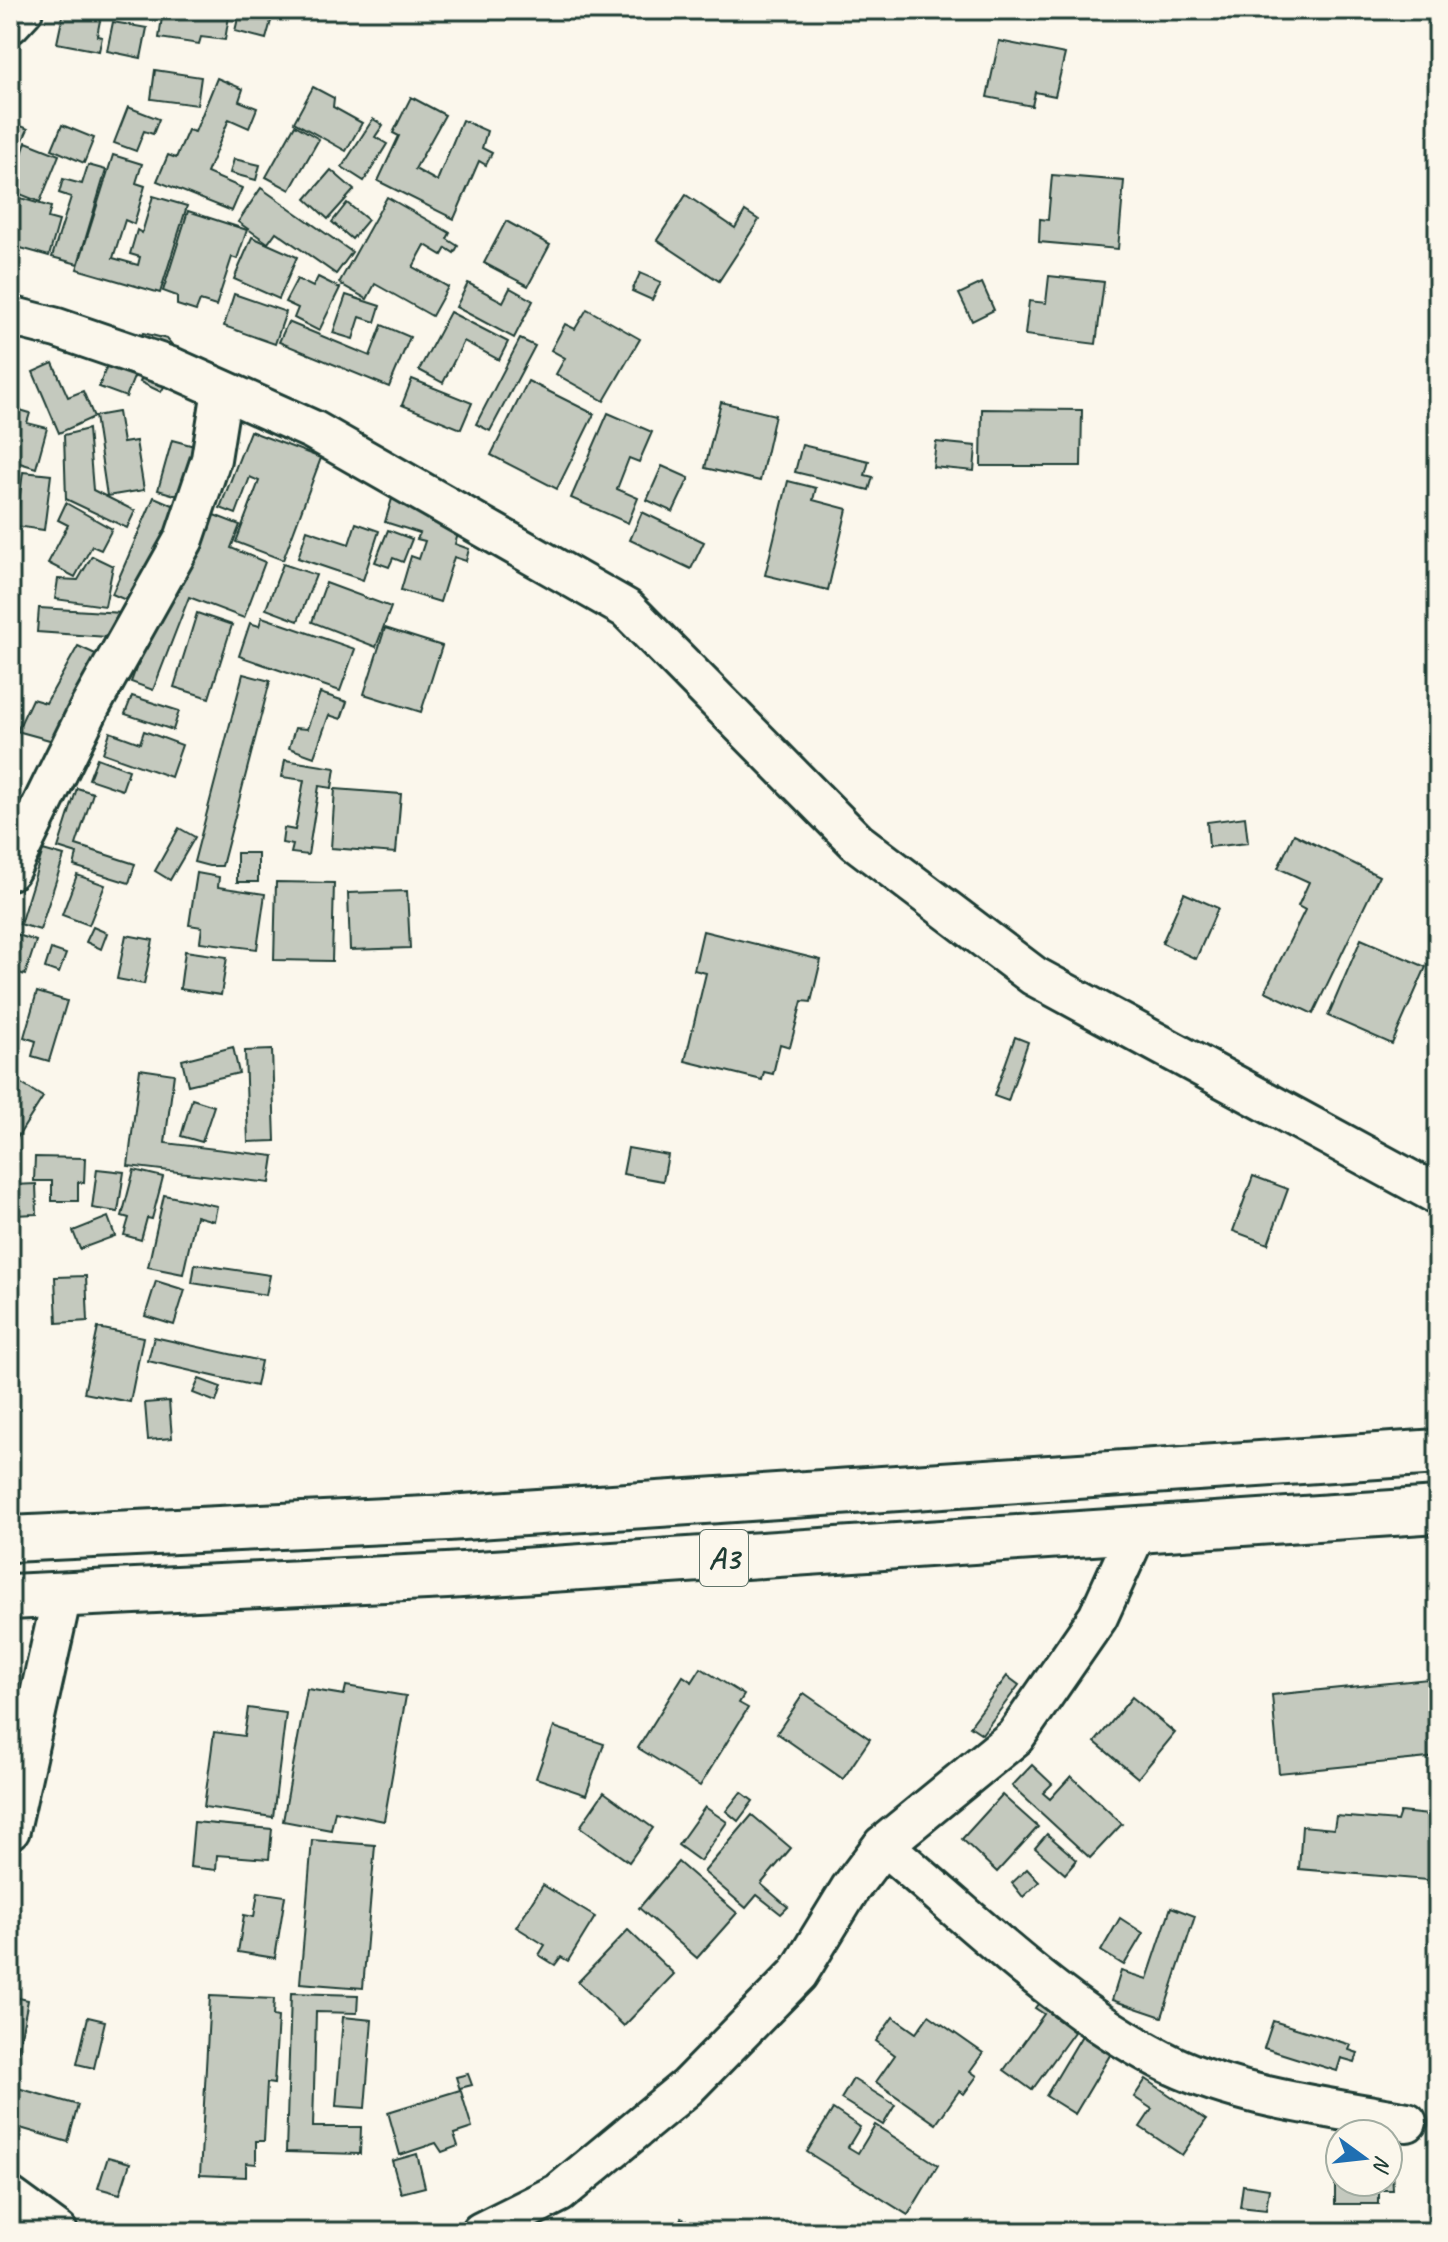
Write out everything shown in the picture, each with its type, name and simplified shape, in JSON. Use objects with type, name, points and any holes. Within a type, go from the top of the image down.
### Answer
[{"type":"highway","name":"A3","points":[[10,1539],[448,1518],[1438,1452]]},
{"type":"highway","name":"A3","points":[[10,1597],[447,1576],[1438,1510]]},
{"type":"street","points":[[10,24],[23,10]]},
{"type":"street","points":[[10,316],[174,368],[313,430],[627,609],[857,842],[1034,976],[1438,1195]]},
{"type":"street","points":[[10,870],[90,707],[184,539],[211,459],[222,390]]},
{"type":"street","points":[[481,2232],[559,2193],[687,2087],[798,1974],[850,1889],[883,1845],[1015,1737],[1098,1617],[1138,1529]]},
{"type":"street","points":[[10,1830],[62,1595]]},
{"type":"street","points":[[883,1845],[1082,2010],[1172,2065],[1249,2093],[1407,2122]]},
{"type":"street","points":[[10,2197],[58,2232]]},
{"type":"building","points":[[64,10],[102,10],[97,36],[102,37],[99,51],[57,43]]},
{"type":"building","points":[[163,10],[230,10],[225,40],[201,37],[199,44],[159,38]]},
{"type":"building","points":[[240,10],[274,10],[266,39],[235,31]]},
{"type":"building","points":[[113,22],[147,28],[141,58],[107,51]]},
{"type":"building","points":[[999,41],[1065,54],[1055,96],[1035,92],[1032,106],[987,97]]},
{"type":"building","points":[[155,70],[201,77],[197,105],[151,99]]},
{"type":"building","points":[[217,78],[243,89],[239,101],[257,108],[249,128],[229,119],[207,173],[242,188],[232,211],[157,181],[168,155],[176,158],[188,130],[195,132]]},
{"type":"building","points":[[313,87],[334,98],[333,107],[362,123],[346,151],[294,122]]},
{"type":"building","points":[[411,97],[445,115],[415,169],[437,181],[462,120],[487,131],[482,148],[492,153],[486,165],[479,161],[454,219],[378,181],[399,136],[393,133]]},
{"type":"building","points":[[128,107],[159,119],[153,134],[144,131],[136,151],[114,143]]},
{"type":"building","points":[[373,119],[383,125],[375,137],[387,144],[364,181],[342,167]]},
{"type":"building","points":[[10,121],[28,129],[18,151],[10,147]]},
{"type":"building","points":[[62,125],[94,138],[84,163],[52,149]]},
{"type":"building","points":[[295,125],[319,139],[290,190],[266,177]]},
{"type":"building","points":[[26,142],[59,155],[40,202],[10,190]]},
{"type":"building","points":[[113,155],[142,164],[136,183],[145,186],[134,224],[125,220],[113,258],[138,265],[140,257],[130,254],[137,230],[142,233],[153,196],[187,206],[160,293],[77,269]]},
{"type":"building","points":[[234,159],[260,165],[256,180],[230,173]]},
{"type":"building","points":[[88,165],[106,170],[78,264],[52,257],[71,197],[59,193],[63,179],[82,184]]},
{"type":"building","points":[[331,170],[354,190],[328,219],[306,199]]},
{"type":"building","points":[[1052,175],[1124,181],[1118,249],[1039,242],[1040,219],[1048,220]]},
{"type":"building","points":[[261,188],[352,252],[336,274],[276,232],[268,243],[238,222]]},
{"type":"building","points":[[10,195],[51,207],[48,218],[59,221],[49,256],[10,245]]},
{"type":"building","points":[[686,195],[735,228],[745,211],[759,220],[719,281],[657,240]]},
{"type":"building","points":[[387,197],[450,233],[447,239],[458,246],[454,253],[446,248],[442,255],[425,245],[413,267],[448,287],[432,316],[375,284],[367,299],[339,283]]},
{"type":"building","points":[[347,203],[368,220],[352,239],[332,222]]},
{"type":"building","points":[[188,211],[247,230],[237,259],[232,257],[216,306],[200,301],[196,311],[177,305],[177,296],[163,291]]},
{"type":"building","points":[[506,221],[550,245],[528,286],[484,263]]},
{"type":"building","points":[[252,237],[297,257],[279,299],[234,279]]},
{"type":"building","points":[[640,273],[661,282],[652,300],[632,291]]},
{"type":"building","points":[[1049,276],[1104,282],[1096,344],[1025,335],[1029,301],[1046,303]]},
{"type":"building","points":[[318,277],[340,288],[319,331],[294,318],[298,308],[285,302],[297,279],[313,287]]},
{"type":"building","points":[[468,283],[503,302],[510,288],[533,301],[514,338],[456,307]]},
{"type":"building","points":[[982,283],[994,310],[972,321],[959,294]]},
{"type":"building","points":[[234,294],[286,312],[275,344],[224,326]]},
{"type":"building","points":[[346,295],[380,306],[375,322],[360,317],[353,339],[333,333]]},
{"type":"building","points":[[587,309],[640,339],[604,401],[556,374],[565,358],[551,350],[565,324],[575,329]]},
{"type":"building","points":[[450,312],[508,342],[499,360],[464,341],[443,383],[419,370]]},
{"type":"building","points":[[288,322],[370,356],[382,325],[410,337],[389,387],[279,342]]},
{"type":"building","points":[[143,333],[167,339],[182,356],[161,392],[140,382],[147,364],[129,359]]},
{"type":"building","points":[[520,339],[535,346],[490,431],[476,424]]},
{"type":"building","points":[[110,357],[138,367],[126,397],[99,387]]},
{"type":"building","points":[[53,363],[68,397],[83,391],[94,417],[59,433],[33,372]]},
{"type":"building","points":[[412,379],[472,403],[461,429],[402,405]]},
{"type":"building","points":[[528,381],[594,414],[557,489],[491,455]]},
{"type":"building","points":[[721,402],[775,415],[760,481],[705,468]]},
{"type":"building","points":[[10,407],[30,413],[27,423],[47,428],[36,468],[10,460],[14,437],[10,436]]},
{"type":"building","points":[[982,409],[1082,410],[1081,466],[981,466]]},
{"type":"building","points":[[118,412],[123,443],[136,441],[144,490],[107,496],[95,416]]},
{"type":"building","points":[[608,413],[652,432],[639,462],[629,458],[617,489],[638,498],[628,523],[571,498]]},
{"type":"building","points":[[88,429],[93,490],[135,511],[127,528],[66,499],[64,435]]},
{"type":"building","points":[[250,431],[321,458],[283,560],[236,542],[259,481],[250,477],[236,514],[220,508]]},
{"type":"building","points":[[172,440],[198,447],[185,498],[158,490]]},
{"type":"building","points":[[936,442],[976,446],[974,471],[933,467]]},
{"type":"building","points":[[802,445],[869,461],[865,475],[873,477],[869,490],[795,472]]},
{"type":"building","points":[[662,466],[689,478],[673,512],[647,500]]},
{"type":"building","points":[[23,472],[51,475],[44,530],[16,526]]},
{"type":"building","points":[[398,479],[464,515],[455,544],[469,549],[466,561],[454,557],[440,602],[401,590],[411,556],[419,559],[425,541],[417,539],[420,533],[385,522]]},
{"type":"building","points":[[788,481],[816,488],[813,500],[847,509],[828,590],[765,575]]},
{"type":"building","points":[[154,497],[180,508],[137,605],[112,594]]},
{"type":"building","points":[[66,503],[112,529],[101,550],[92,546],[75,577],[48,563],[68,525],[58,520]]},
{"type":"building","points":[[196,508],[240,525],[231,548],[265,562],[244,618],[189,597],[153,690],[131,682]]},
{"type":"building","points":[[642,512],[704,542],[691,569],[630,540]]},
{"type":"building","points":[[356,523],[379,531],[363,580],[298,558],[307,530],[349,544]]},
{"type":"building","points":[[388,530],[412,539],[403,562],[393,558],[389,567],[375,562]]},
{"type":"building","points":[[92,556],[113,566],[105,606],[55,599],[58,579],[78,580]]},
{"type":"building","points":[[283,564],[316,575],[298,621],[266,609]]},
{"type":"building","points":[[326,583],[391,607],[376,647],[312,622]]},
{"type":"building","points":[[39,608],[122,613],[121,638],[37,632]]},
{"type":"building","points":[[197,613],[232,625],[209,698],[174,687]]},
{"type":"building","points":[[262,617],[355,649],[340,691],[239,656],[250,623],[259,626]]},
{"type":"building","points":[[385,628],[442,646],[421,712],[364,694]]},
{"type":"building","points":[[78,646],[102,657],[57,742],[17,731],[32,699],[46,703]]},
{"type":"building","points":[[10,649],[16,649],[11,721],[10,721]]},
{"type":"building","points":[[243,674],[270,681],[222,866],[209,866],[194,862]]},
{"type":"building","points":[[320,693],[347,702],[341,719],[329,715],[314,757],[289,748],[295,728],[307,729]]},
{"type":"building","points":[[132,696],[179,711],[173,730],[125,714]]},
{"type":"building","points":[[144,731],[182,745],[171,777],[103,753],[110,732],[140,743]]},
{"type":"building","points":[[97,758],[129,770],[122,790],[89,779]]},
{"type":"building","points":[[285,760],[335,768],[332,788],[319,786],[308,855],[291,853],[293,845],[282,843],[284,828],[295,830],[304,780],[282,777]]},
{"type":"building","points":[[77,788],[93,793],[76,845],[135,864],[129,883],[74,866],[77,854],[58,848]]},
{"type":"building","points":[[335,789],[401,794],[396,853],[331,848]]},
{"type":"building","points":[[1245,817],[1248,843],[1209,847],[1207,822]]},
{"type":"building","points":[[179,828],[195,837],[170,880],[155,871]]},
{"type":"building","points":[[1294,834],[1379,876],[1313,1014],[1265,991],[1305,910],[1298,906],[1309,882],[1278,868]]},
{"type":"building","points":[[43,850],[64,856],[40,930],[20,924]]},
{"type":"building","points":[[237,853],[258,853],[258,882],[237,882]]},
{"type":"building","points":[[197,873],[219,877],[218,887],[265,894],[257,949],[200,942],[202,927],[189,925]]},
{"type":"building","points":[[77,875],[105,885],[89,925],[62,915]]},
{"type":"building","points":[[276,882],[334,883],[332,961],[274,960]]},
{"type":"building","points":[[407,891],[410,948],[350,950],[348,893]]},
{"type":"building","points":[[1184,893],[1218,908],[1196,959],[1162,943]]},
{"type":"building","points":[[93,927],[107,933],[101,949],[86,942]]},
{"type":"building","points":[[703,931],[821,960],[811,1002],[802,1001],[790,1047],[780,1044],[773,1074],[764,1072],[762,1080],[685,1061],[706,973],[694,970]]},
{"type":"building","points":[[15,934],[36,941],[25,975],[10,970],[10,950]]},
{"type":"building","points":[[126,935],[153,940],[144,984],[117,979]]},
{"type":"building","points":[[1361,939],[1426,967],[1392,1044],[1328,1016]]},
{"type":"building","points":[[51,949],[66,954],[59,973],[45,968]]},
{"type":"building","points":[[185,951],[227,957],[221,995],[180,989]]},
{"type":"building","points":[[10,984],[19,987],[10,1015]]},
{"type":"building","points":[[37,992],[67,1001],[49,1061],[32,1056],[36,1041],[24,1037]]},
{"type":"building","points":[[10,1037],[21,1039],[18,1058],[10,1057]]},
{"type":"building","points":[[1015,1037],[1028,1042],[1008,1101],[994,1096]]},
{"type":"building","points":[[233,1047],[239,1073],[188,1085],[182,1060]]},
{"type":"building","points":[[272,1050],[275,1141],[248,1142],[245,1051]]},
{"type":"building","points":[[140,1069],[174,1074],[165,1143],[274,1156],[270,1183],[128,1166]]},
{"type":"building","points":[[10,1077],[43,1097],[10,1149]]},
{"type":"building","points":[[192,1099],[214,1106],[202,1142],[181,1136]]},
{"type":"building","points":[[628,1148],[668,1155],[663,1181],[623,1174]]},
{"type":"building","points":[[35,1157],[85,1158],[84,1183],[78,1182],[78,1201],[52,1201],[52,1181],[34,1181]]},
{"type":"building","points":[[97,1169],[124,1172],[118,1212],[92,1208]]},
{"type":"building","points":[[134,1170],[163,1177],[152,1219],[147,1218],[141,1240],[124,1235],[129,1218],[122,1216]]},
{"type":"building","points":[[1253,1176],[1288,1189],[1268,1244],[1233,1231]]},
{"type":"building","points":[[36,1184],[37,1214],[14,1215],[13,1185]]},
{"type":"building","points":[[164,1195],[217,1206],[214,1221],[196,1216],[183,1274],[148,1267]]},
{"type":"building","points":[[108,1217],[115,1236],[80,1249],[73,1231]]},
{"type":"building","points":[[195,1264],[270,1275],[266,1295],[192,1283]]},
{"type":"building","points":[[86,1276],[88,1321],[57,1323],[55,1277]]},
{"type":"building","points":[[156,1281],[185,1290],[174,1325],[145,1316]]},
{"type":"building","points":[[98,1328],[143,1337],[130,1402],[84,1393]]},
{"type":"building","points":[[154,1337],[261,1361],[256,1386],[148,1361]]},
{"type":"building","points":[[199,1379],[221,1387],[216,1402],[193,1393]]},
{"type":"building","points":[[169,1401],[172,1438],[148,1440],[145,1403]]},
{"type":"building","points":[[701,1668],[744,1695],[739,1703],[748,1708],[700,1786],[638,1748],[683,1676],[692,1682]]},
{"type":"building","points":[[1007,1676],[1019,1685],[982,1734],[970,1726]]},
{"type":"building","points":[[1438,1678],[1438,1757],[1279,1773],[1272,1695]]},
{"type":"building","points":[[346,1686],[406,1696],[384,1821],[335,1811],[331,1830],[283,1821],[307,1689],[344,1695]]},
{"type":"building","points":[[804,1693],[870,1739],[843,1779],[777,1733]]},
{"type":"building","points":[[1132,1697],[1175,1733],[1138,1778],[1095,1742]]},
{"type":"building","points":[[10,1698],[24,1700],[10,1750]]},
{"type":"building","points":[[248,1708],[286,1713],[273,1817],[204,1807],[214,1732],[244,1736]]},
{"type":"building","points":[[554,1727],[604,1744],[586,1795],[536,1778]]},
{"type":"building","points":[[1032,1765],[1052,1784],[1043,1793],[1050,1799],[1071,1776],[1122,1824],[1090,1858],[1012,1786]]},
{"type":"building","points":[[604,1792],[653,1828],[629,1862],[580,1827]]},
{"type":"building","points":[[741,1792],[753,1801],[738,1821],[726,1811]]},
{"type":"building","points":[[1002,1795],[1038,1827],[997,1872],[962,1839]]},
{"type":"building","points":[[705,1807],[727,1822],[700,1861],[678,1845]]},
{"type":"building","points":[[1400,1812],[1438,1816],[1438,1881],[1299,1869],[1302,1826],[1334,1829],[1336,1816],[1397,1821]]},
{"type":"building","points":[[752,1815],[791,1848],[761,1884],[788,1907],[781,1914],[757,1895],[746,1908],[704,1872]]},
{"type":"building","points":[[194,1822],[272,1829],[269,1859],[217,1855],[216,1870],[190,1867]]},
{"type":"building","points":[[1047,1834],[1077,1860],[1065,1874],[1035,1848]]},
{"type":"building","points":[[312,1840],[375,1845],[363,1988],[300,1983]]},
{"type":"building","points":[[678,1862],[737,1913],[697,1958],[639,1908]]},
{"type":"building","points":[[1027,1869],[1039,1882],[1023,1897],[1012,1883]]},
{"type":"building","points":[[543,1885],[595,1917],[568,1961],[561,1957],[555,1965],[539,1955],[545,1945],[516,1927]]},
{"type":"building","points":[[258,1892],[285,1896],[275,1958],[238,1952],[244,1915],[254,1917]]},
{"type":"building","points":[[1171,1907],[1195,1916],[1162,2017],[1112,2000],[1121,1971],[1147,1979]]},
{"type":"building","points":[[1120,1918],[1143,1933],[1124,1965],[1101,1951]]},
{"type":"building","points":[[628,1930],[674,1974],[624,2026],[578,1982]]},
{"type":"building","points":[[291,1993],[358,1995],[357,2013],[316,2012],[313,2127],[361,2127],[360,2154],[286,2152]]},
{"type":"building","points":[[10,1996],[28,2000],[17,2056],[10,2054]]},
{"type":"building","points":[[210,1996],[274,1999],[273,2016],[278,2017],[274,2084],[267,2083],[264,2141],[256,2141],[256,2164],[246,2163],[246,2177],[200,2175]]},
{"type":"building","points":[[1044,1996],[1059,2006],[1053,2016],[1074,2032],[1032,2090],[1004,2070],[1044,2014],[1035,2008]]},
{"type":"building","points":[[1438,1996],[1438,2084],[1431,1997]]},
{"type":"building","points":[[929,2015],[983,2053],[970,2071],[977,2076],[964,2094],[959,2091],[936,2124],[876,2082],[895,2055],[876,2041],[893,2017],[916,2033]]},
{"type":"building","points":[[88,2017],[105,2021],[94,2068],[77,2064]]},
{"type":"building","points":[[343,2017],[372,2020],[365,2108],[336,2106]]},
{"type":"building","points":[[1273,2021],[1351,2045],[1349,2050],[1358,2053],[1355,2062],[1341,2058],[1337,2071],[1264,2048]]},
{"type":"building","points":[[1090,2022],[1119,2040],[1075,2114],[1046,2096]]},
{"type":"building","points":[[468,2074],[472,2085],[460,2088],[472,2128],[454,2134],[458,2146],[442,2152],[436,2143],[400,2155],[388,2112],[460,2090],[456,2077]]},
{"type":"building","points":[[853,2079],[895,2105],[883,2125],[841,2099]]},
{"type":"building","points":[[1146,2079],[1206,2120],[1182,2155],[1140,2127],[1152,2109],[1134,2097]]},
{"type":"building","points":[[14,2087],[78,2105],[68,2142],[10,2125]]},
{"type":"building","points":[[833,2109],[860,2127],[848,2147],[858,2153],[875,2125],[938,2165],[908,2215],[807,2152]]},
{"type":"building","points":[[417,2154],[425,2187],[401,2193],[392,2161]]},
{"type":"building","points":[[108,2157],[130,2163],[120,2194],[98,2188]]},
{"type":"building","points":[[1243,2185],[1269,2189],[1266,2210],[1240,2207]]},
{"type":"building","points":[[1335,2198],[1379,2198],[1379,2204],[1335,2204]]},
{"type":"building","points":[[681,2218],[707,2232],[674,2232]]}]
